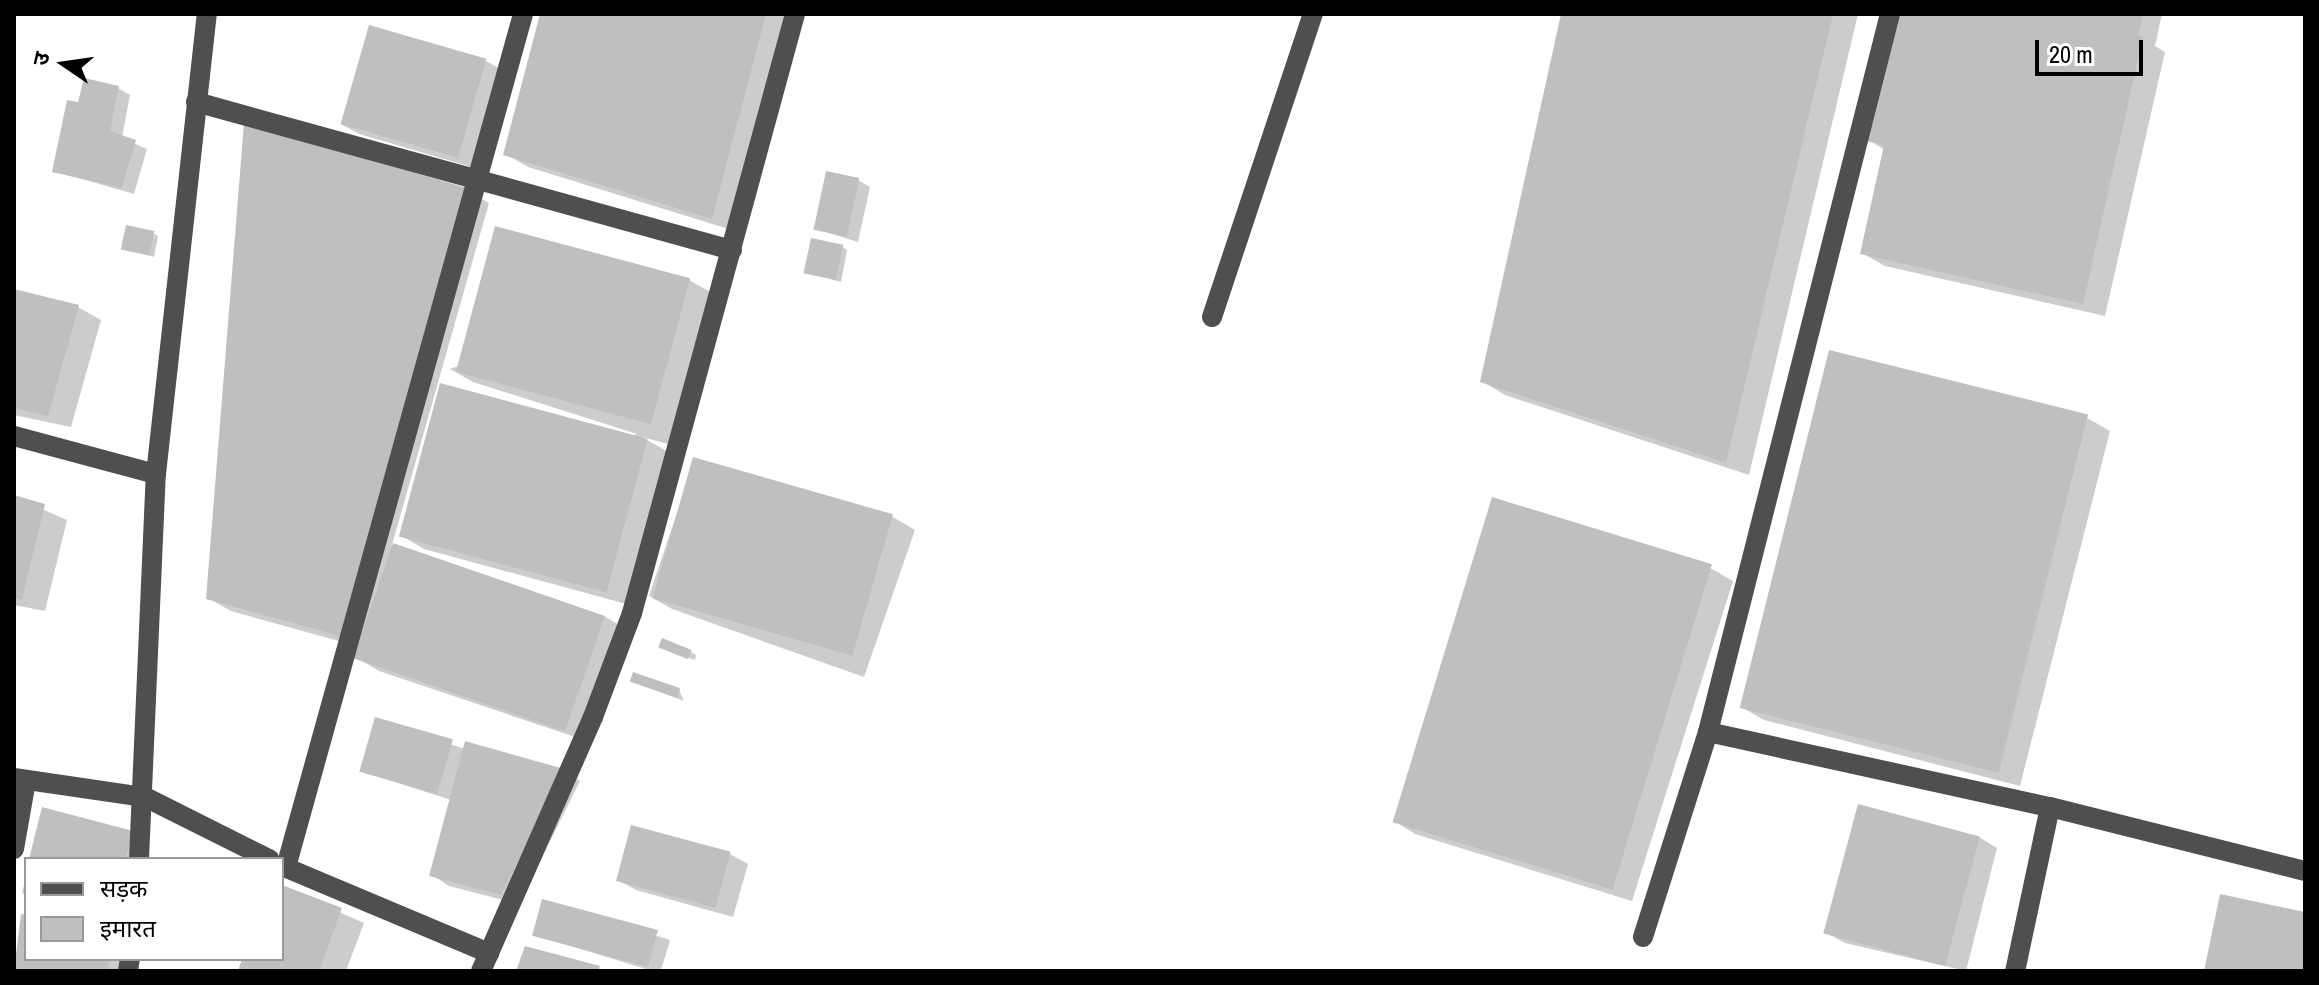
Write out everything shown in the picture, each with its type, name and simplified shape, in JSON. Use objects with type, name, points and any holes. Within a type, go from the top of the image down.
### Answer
[{"type":"street","points":[[139,857],[145,797],[156,474],[207,14]]},
{"type":"street","points":[[281,857],[523,14]]},
{"type":"street","points":[[284,866],[485,962],[593,717],[632,613],[795,14]]},
{"type":"street","points":[[1212,317],[1313,14]]},
{"type":"street","points":[[1643,937],[1708,732],[1890,14]]},
{"type":"street","points":[[196,102],[732,250]]},
{"type":"street","points":[[14,436],[156,474]]},
{"type":"street","points":[[1708,732],[2050,807],[2305,871]]},
{"type":"street","points":[[14,849],[20,779],[145,797],[265,857]]},
{"type":"street","points":[[2015,971],[2050,807]]},
{"type":"building","points":[[540,14],[766,14],[712,219],[503,155]]},
{"type":"building","points":[[1561,14],[1833,14],[1726,463],[1480,382]]},
{"type":"building","points":[[1894,14],[2143,14],[2138,36],[2143,37],[2083,304],[1860,254],[1884,145],[1866,141]]},
{"type":"building","points":[[369,25],[486,59],[458,158],[341,124]]},
{"type":"building","points":[[84,78],[119,86],[110,131],[136,140],[122,188],[52,172],[67,100],[78,102]]},
{"type":"building","points":[[244,123],[467,188],[340,636],[206,599]]},
{"type":"building","points":[[826,171],[859,178],[847,237],[814,230]]},
{"type":"building","points":[[126,225],[154,231],[149,255],[121,249]]},
{"type":"building","points":[[495,226],[690,278],[651,424],[456,372]]},
{"type":"building","points":[[811,238],[843,245],[836,280],[804,273]]},
{"type":"building","points":[[14,289],[79,305],[48,416],[14,408]]},
{"type":"building","points":[[1829,350],[2088,415],[1999,773],[1740,708]]},
{"type":"building","points":[[440,383],[648,439],[607,592],[399,537]]},
{"type":"building","points":[[693,457],[893,514],[852,656],[652,598]]},
{"type":"building","points":[[14,495],[45,504],[22,600],[14,598]]},
{"type":"building","points":[[1492,497],[1712,564],[1613,889],[1393,822]]},
{"type":"building","points":[[393,543],[605,616],[565,731],[353,658]]},
{"type":"building","points":[[662,638],[692,650],[688,659],[658,647]]},
{"type":"building","points":[[633,672],[680,688],[677,698],[630,681]]},
{"type":"building","points":[[375,717],[453,739],[437,794],[359,772]]},
{"type":"building","points":[[465,741],[564,769],[501,895],[429,876]]},
{"type":"building","points":[[1858,804],[1980,837],[1945,966],[1823,933]]},
{"type":"building","points":[[42,807],[133,831],[126,857],[30,857]]},
{"type":"building","points":[[631,825],[730,852],[715,908],[616,881]]},
{"type":"building","points":[[284,886],[342,908],[319,971],[238,971],[241,961],[284,961]]},
{"type":"building","points":[[2220,894],[2305,912],[2305,971],[2204,971]]},
{"type":"building","points":[[542,899],[658,930],[648,967],[532,936]]},
{"type":"building","points":[[21,914],[24,915],[24,961],[110,961],[107,971],[14,971]]},
{"type":"building","points":[[525,946],[600,966],[598,971],[516,971]]}]
